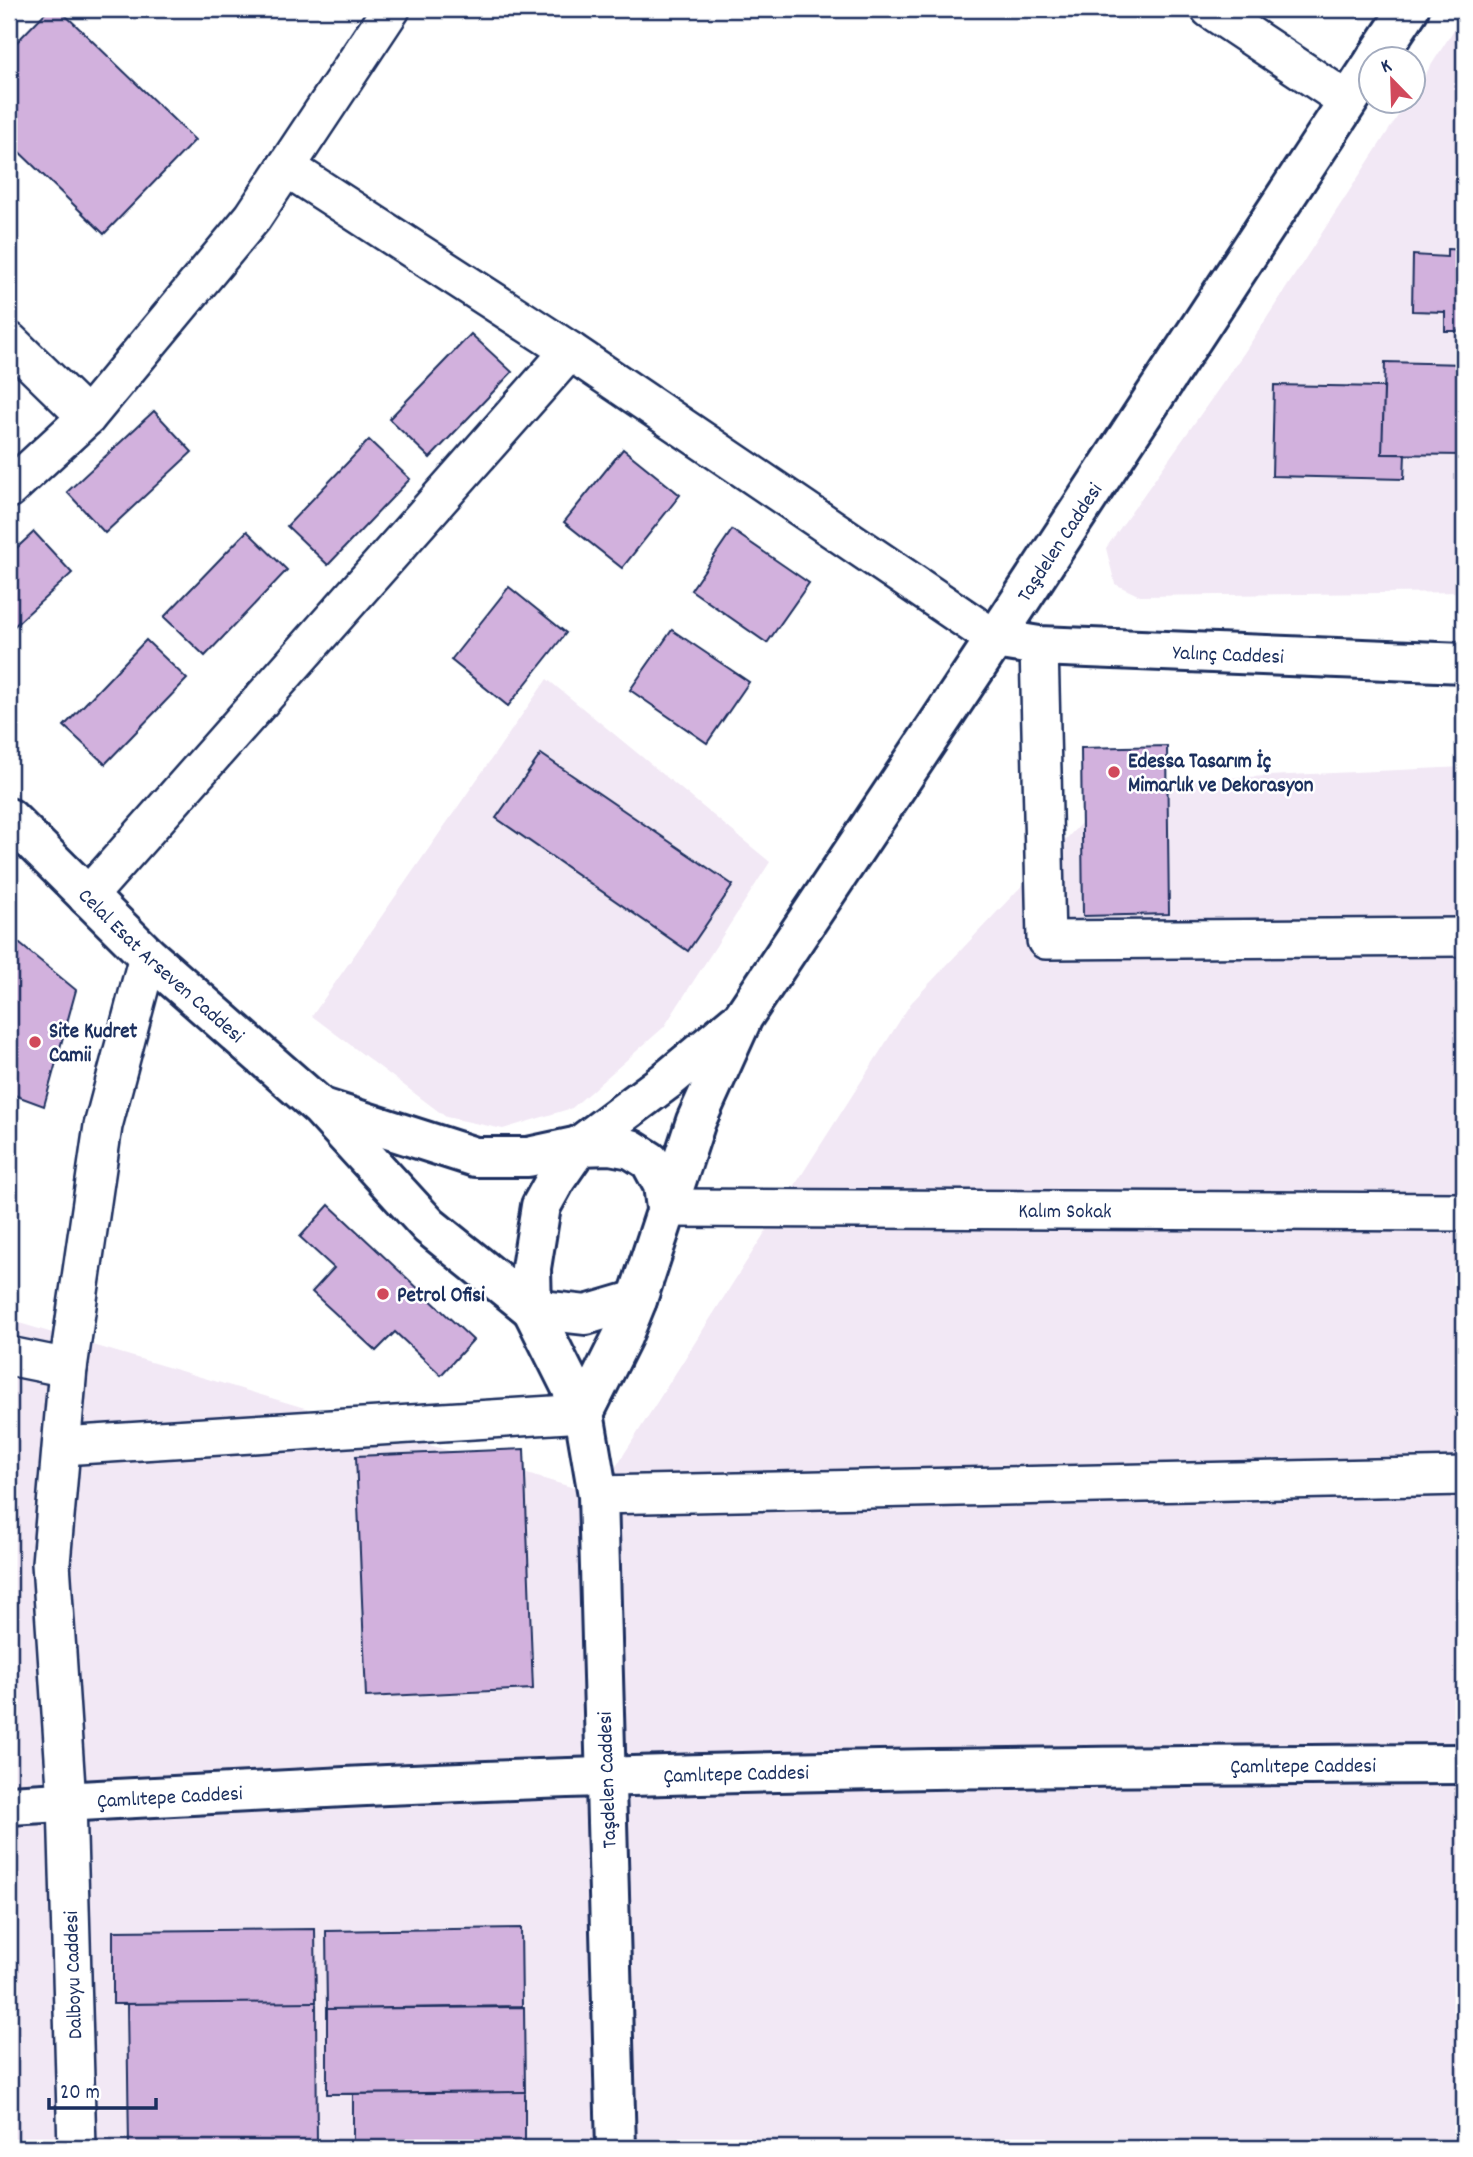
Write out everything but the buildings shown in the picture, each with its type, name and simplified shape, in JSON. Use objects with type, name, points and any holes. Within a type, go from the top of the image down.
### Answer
[{"type":"main road","points":[[1384,46],[1409,9]]},
{"type":"main road","name":"Taşdelen Caddesi","points":[[743,1017],[1358,85]]},
{"type":"main road","name":"Yalınç Caddesi","points":[[995,639],[1039,646],[1464,663]]},
{"type":"main road","name":"Celal Esat Arseven Caddesi","points":[[9,818],[148,956],[320,1107],[429,1226],[532,1309]]},
{"type":"main road","points":[[637,1300],[586,1315],[532,1309],[531,1268],[541,1206],[579,1146],[666,1081],[743,1017]]},
{"type":"main road","points":[[584,1413],[637,1300],[696,1121],[743,1017]]},
{"type":"main road","points":[[320,1107],[475,1157],[528,1157],[579,1146],[610,1145],[631,1149],[650,1161],[663,1185],[666,1208]]},
{"type":"main road","name":"Taşdelen Caddesi","points":[[532,1309],[584,1413],[598,1495],[615,2148]]},
{"type":"main road","name":"Çamlıtepe Caddesi","points":[[9,1805],[346,1787],[606,1778],[1069,1766],[1464,1764]]},
{"type":"street","points":[[9,489],[87,417],[253,217],[391,9]]},
{"type":"street","points":[[1210,9],[1348,101]]},
{"type":"street","points":[[286,167],[570,351],[995,639]]},
{"type":"street","points":[[9,341],[87,417]]},
{"type":"street","points":[[87,897],[570,351]]},
{"type":"street","points":[[1039,646],[1046,940],[1464,937]]},
{"type":"street","name":"Dalboyu Caddesi","points":[[77,2148],[67,1802],[51,1563],[68,1368],[103,1126],[148,956]]},
{"type":"street","name":"Kalım Sokak","points":[[666,1208],[1464,1212]]},
{"type":"street","points":[[9,1356],[68,1368]]},
{"type":"street","points":[[62,1446],[584,1413]]},
{"type":"street","points":[[598,1495],[1464,1476]]},
{"type":"shaded area","points":[[1464,14],[1464,592],[1140,596],[1115,584],[1106,548],[1244,353],[1398,116],[1428,116],[1428,70]]},
{"type":"shaded area","points":[[547,679],[770,862],[664,1027],[572,1108],[503,1129],[446,1117],[312,1016]]},
{"type":"shaded area","points":[[1464,767],[1464,2148],[9,2148],[9,1320],[598,1495],[911,1003],[1119,783]]},
{"type":"place","name":"Edessa Tasarım İç Mimarlık ve Dekorasyon","points":[[1114,772]]},
{"type":"place","name":"Site Kudret Camii","points":[[35,1042]]},
{"type":"place","name":"Petrol Ofisi","points":[[383,1294]]}]
